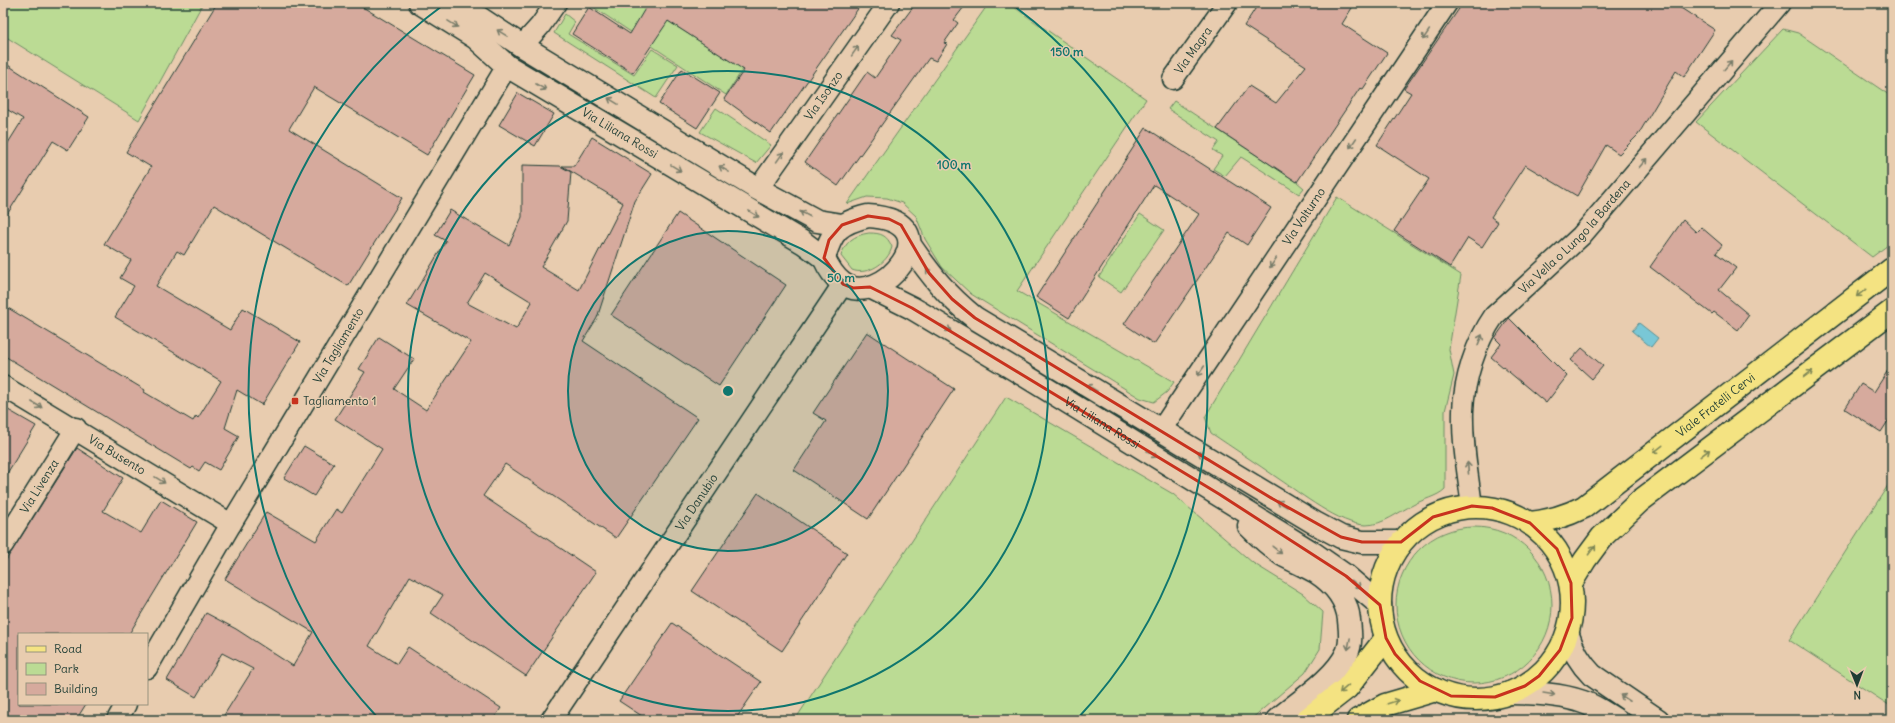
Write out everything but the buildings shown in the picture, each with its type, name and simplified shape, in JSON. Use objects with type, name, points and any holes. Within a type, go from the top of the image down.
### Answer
[{"type":"main road","name":"Viale Fratelli Cervi","points":[[1530,523],[1557,519],[1584,506],[1892,269]]},
{"type":"main road","points":[[1571,583],[1585,560],[1602,537],[1640,501],[1892,311]]},
{"type":"main road","points":[[1472,506],[1492,508],[1512,514],[1530,523],[1545,535],[1556,549],[1565,565],[1571,583],[1573,600],[1572,618],[1568,635],[1560,650],[1547,668],[1525,686],[1510,693],[1480,699],[1451,696],[1420,681],[1406,669],[1395,654],[1386,638],[1382,622],[1380,605],[1385,572],[1392,556],[1401,542],[1416,528],[1433,517],[1452,510],[1472,506]]},
{"type":"main road","points":[[1306,720],[1346,688],[1386,638]]},
{"type":"main road","points":[[1358,720],[1385,705],[1436,690]]},
{"type":"street","name":"Via Liliana Rossi","points":[[420,3],[476,38],[507,66],[804,244],[824,258],[830,270],[842,284],[853,288],[870,287],[892,276],[900,268],[906,258],[910,245]]},
{"type":"street","name":"Via Liliana Rossi","points":[[457,3],[522,46],[758,189],[817,221],[842,225],[868,216],[889,219],[901,225],[907,234],[910,245],[929,272],[952,299],[975,318],[1162,430],[1273,499],[1341,537],[1362,542],[1401,542]]},
{"type":"street","points":[[522,46],[540,26],[556,3]]},
{"type":"street","name":"Via Isonzo","points":[[758,189],[889,3]]},
{"type":"street","name":"Via Magra","points":[[1173,79],[1227,3]]},
{"type":"street","name":"Via Volturno","points":[[1162,430],[1447,3]]},
{"type":"street","name":"Via Vella o Lungo la Bardena","points":[[1472,506],[1463,412],[1470,372],[1484,331],[1494,316],[1581,236],[1780,3]]},
{"type":"street","name":"Via Tagliamento","points":[[148,666],[231,524],[507,66]]},
{"type":"street","points":[[824,258],[829,240],[842,225]]},
{"type":"street","name":"Via Danubio","points":[[551,720],[842,284]]},
{"type":"street","name":"Via Liliana Rossi","points":[[870,287],[912,308],[1219,494],[1331,565],[1380,605]]},
{"type":"street","name":"Via Busento","points":[[3,386],[76,428],[231,524]]},
{"type":"street","name":"Via Livenza","points":[[3,545],[76,428]]},
{"type":"street","points":[[1219,494],[1259,536],[1283,555],[1316,572],[1330,583],[1343,598],[1349,614],[1351,635],[1347,653],[1329,677],[1276,720]]},
{"type":"street","points":[[1568,635],[1574,653],[1592,675],[1658,720]]},
{"type":"street","points":[[1510,693],[1541,693],[1563,697],[1584,703],[1616,720]]},
{"type":"street","points":[[117,720],[125,705]]},
{"type":"highlighted area","points":[[868,216],[889,219],[901,225],[929,273],[952,299],[975,318],[1273,499],[1341,537],[1362,542],[1401,542],[1433,517],[1472,506],[1492,508],[1530,523],[1557,549],[1571,583],[1572,618],[1560,650],[1539,676],[1525,686],[1495,697],[1451,696],[1420,681],[1395,654],[1386,638],[1380,605],[1346,576],[1219,494],[912,308],[870,287],[853,288],[843,284],[824,258],[829,240],[842,225]]},
{"type":"green space","points":[[3,3],[203,3],[139,120],[3,35]]},
{"type":"green space","points":[[587,3],[645,3],[646,7],[743,69],[726,95]]},
{"type":"green space","points":[[989,3],[1008,3],[1146,99],[1017,291],[1174,382],[1167,392],[1154,402],[1140,398],[971,294],[942,267],[925,239],[916,216],[902,203],[887,198],[867,197],[847,204]]},
{"type":"green space","points":[[565,14],[575,22],[568,34],[634,75],[652,49],[678,65],[656,98],[554,33]]},
{"type":"green space","points":[[1783,29],[1798,33],[1892,97],[1892,242],[1872,257],[1696,122]]},
{"type":"green space","points":[[1174,101],[1304,188],[1299,194],[1241,157],[1225,176],[1213,169],[1222,156],[1213,150],[1219,142],[1168,109]]},
{"type":"green space","points":[[716,108],[771,145],[756,163],[700,132]]},
{"type":"green space","points":[[1337,197],[1461,275],[1449,349],[1454,375],[1445,411],[1445,489],[1442,492],[1417,503],[1384,521],[1366,525],[1356,524],[1344,520],[1309,500],[1211,433],[1205,417]]},
{"type":"green space","points":[[1140,214],[1164,230],[1121,292],[1099,277]]},
{"type":"green space","points":[[869,233],[880,234],[886,237],[892,247],[890,253],[882,263],[870,270],[852,270],[841,256],[843,251],[848,243],[855,237]]},
{"type":"green space","points":[[1006,397],[1173,494],[1253,563],[1303,594],[1323,612],[1320,649],[1305,673],[1250,720],[795,720]]},
{"type":"green space","points":[[1892,479],[1892,707],[1789,640]]},
{"type":"green space","points":[[1466,527],[1482,527],[1497,530],[1511,536],[1524,544],[1535,555],[1549,582],[1552,605],[1551,620],[1543,642],[1535,655],[1524,666],[1497,680],[1482,683],[1466,683],[1451,680],[1437,674],[1424,666],[1413,655],[1399,628],[1396,613],[1396,597],[1399,582],[1405,568],[1413,555],[1424,544],[1451,530]]},
{"type":"water","points":[[1639,323],[1658,338],[1651,347],[1632,331]]},
{"type":"place","name":"Tagliamento 1","points":[[295,401]]}]
